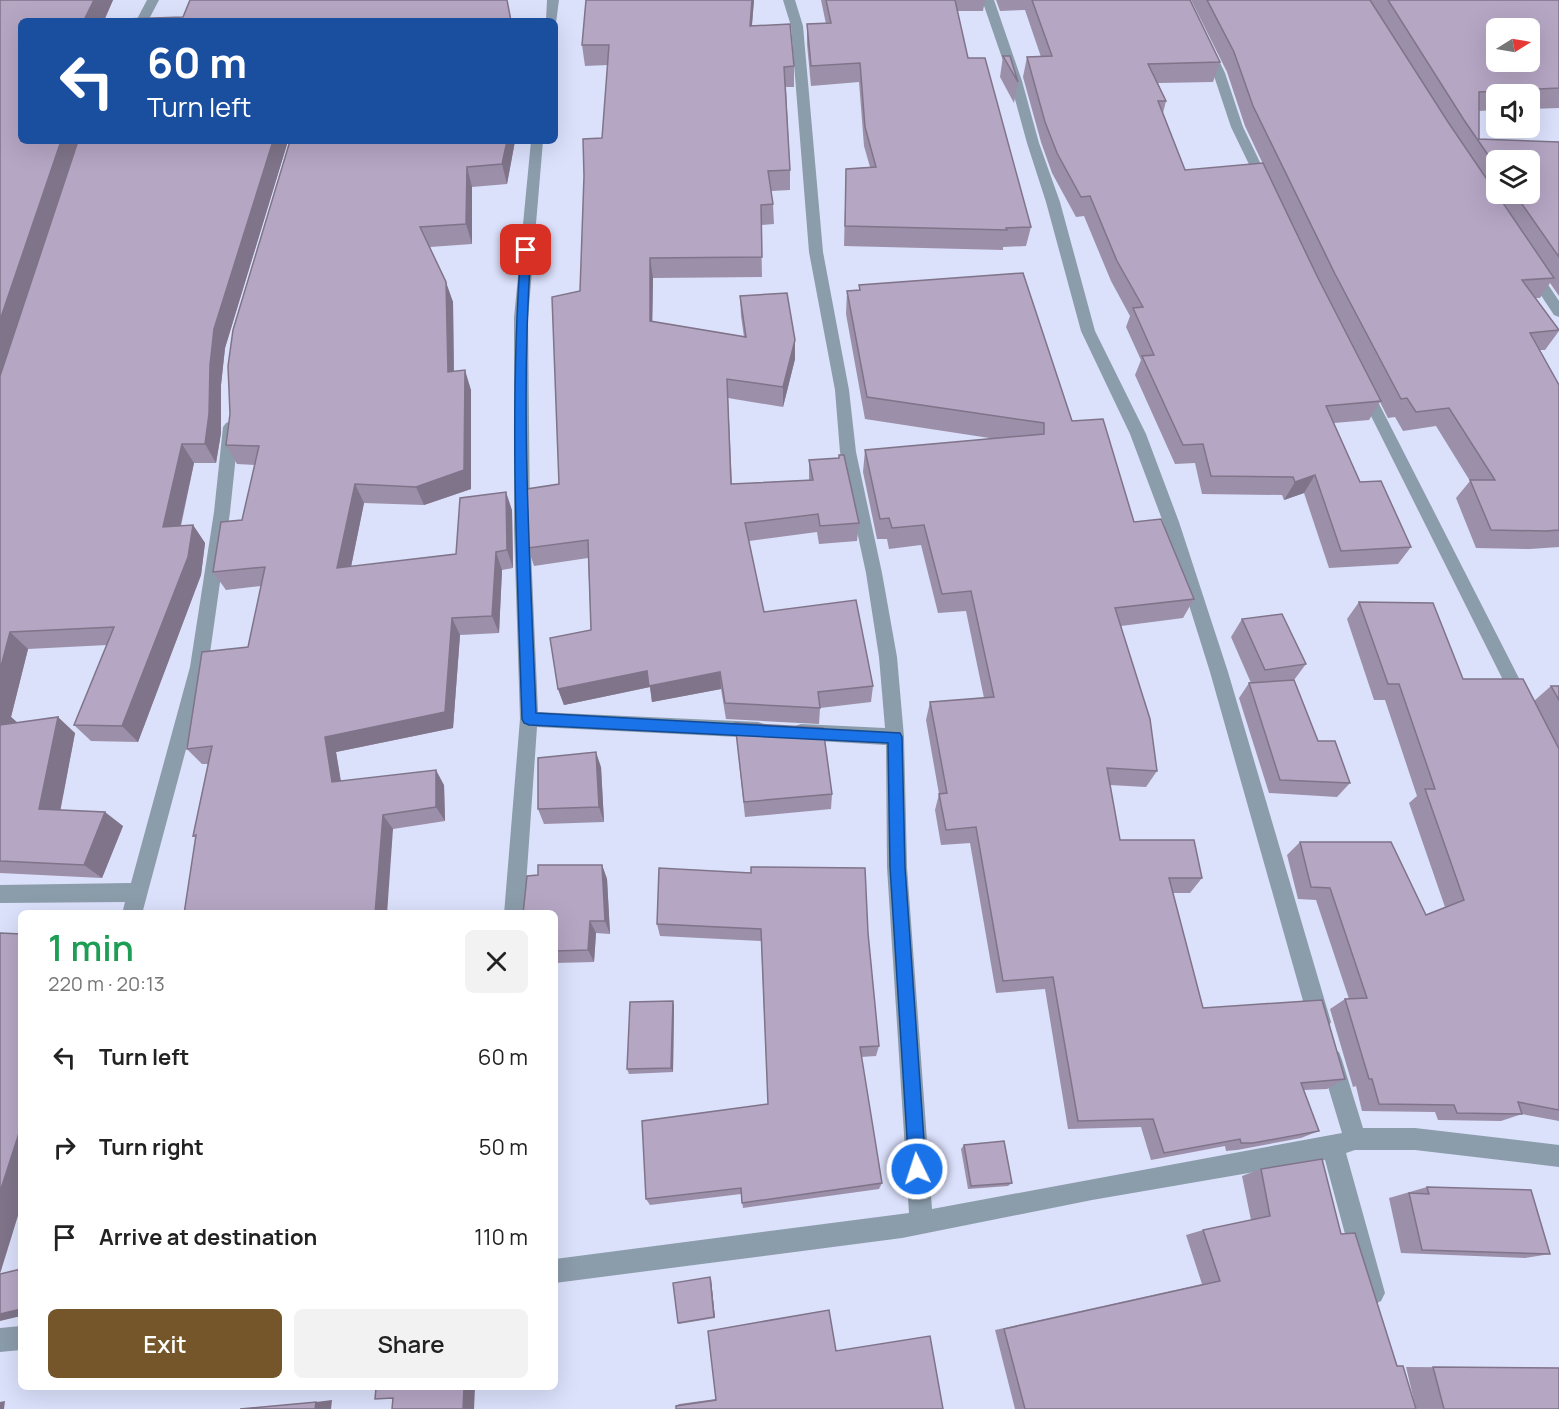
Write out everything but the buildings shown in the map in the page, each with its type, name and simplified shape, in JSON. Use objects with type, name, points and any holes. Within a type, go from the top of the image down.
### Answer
[{"type":"street","points":[[144,18],[153,0]]},
{"type":"street","points":[[552,18],[553,0]]},
{"type":"street","points":[[789,0],[797,26],[816,252],[842,390],[848,452],[874,573],[888,657],[895,737],[897,867],[921,1222]]},
{"type":"street","points":[[988,0],[1016,81],[1033,143],[1053,202],[1088,331],[1138,434],[1175,533],[1219,672],[1281,894],[1355,1139]]},
{"type":"street","points":[[1198,31],[1219,73],[1237,128],[1272,199]]},
{"type":"street","points":[[514,910],[529,719],[522,528],[521,318],[537,144]]},
{"type":"street","points":[[1528,264],[1559,312]]},
{"type":"street","points":[[1359,379],[1531,718]]},
{"type":"street","points":[[133,910],[199,667],[222,512],[231,433],[230,414]]},
{"type":"street","points":[[529,719],[895,737]]},
{"type":"street","points":[[0,894],[137,892]]},
{"type":"street","points":[[558,1271],[921,1222],[1092,1189],[1333,1148],[1355,1139],[1415,1139],[1559,1156]]},
{"type":"street","points":[[1333,1148],[1379,1314]]},
{"type":"street","points":[[0,1340],[18,1338]]},
{"type":"route","points":[[526,250],[521,318],[522,528],[529,719],[895,737],[897,867],[917,1169]]}]
